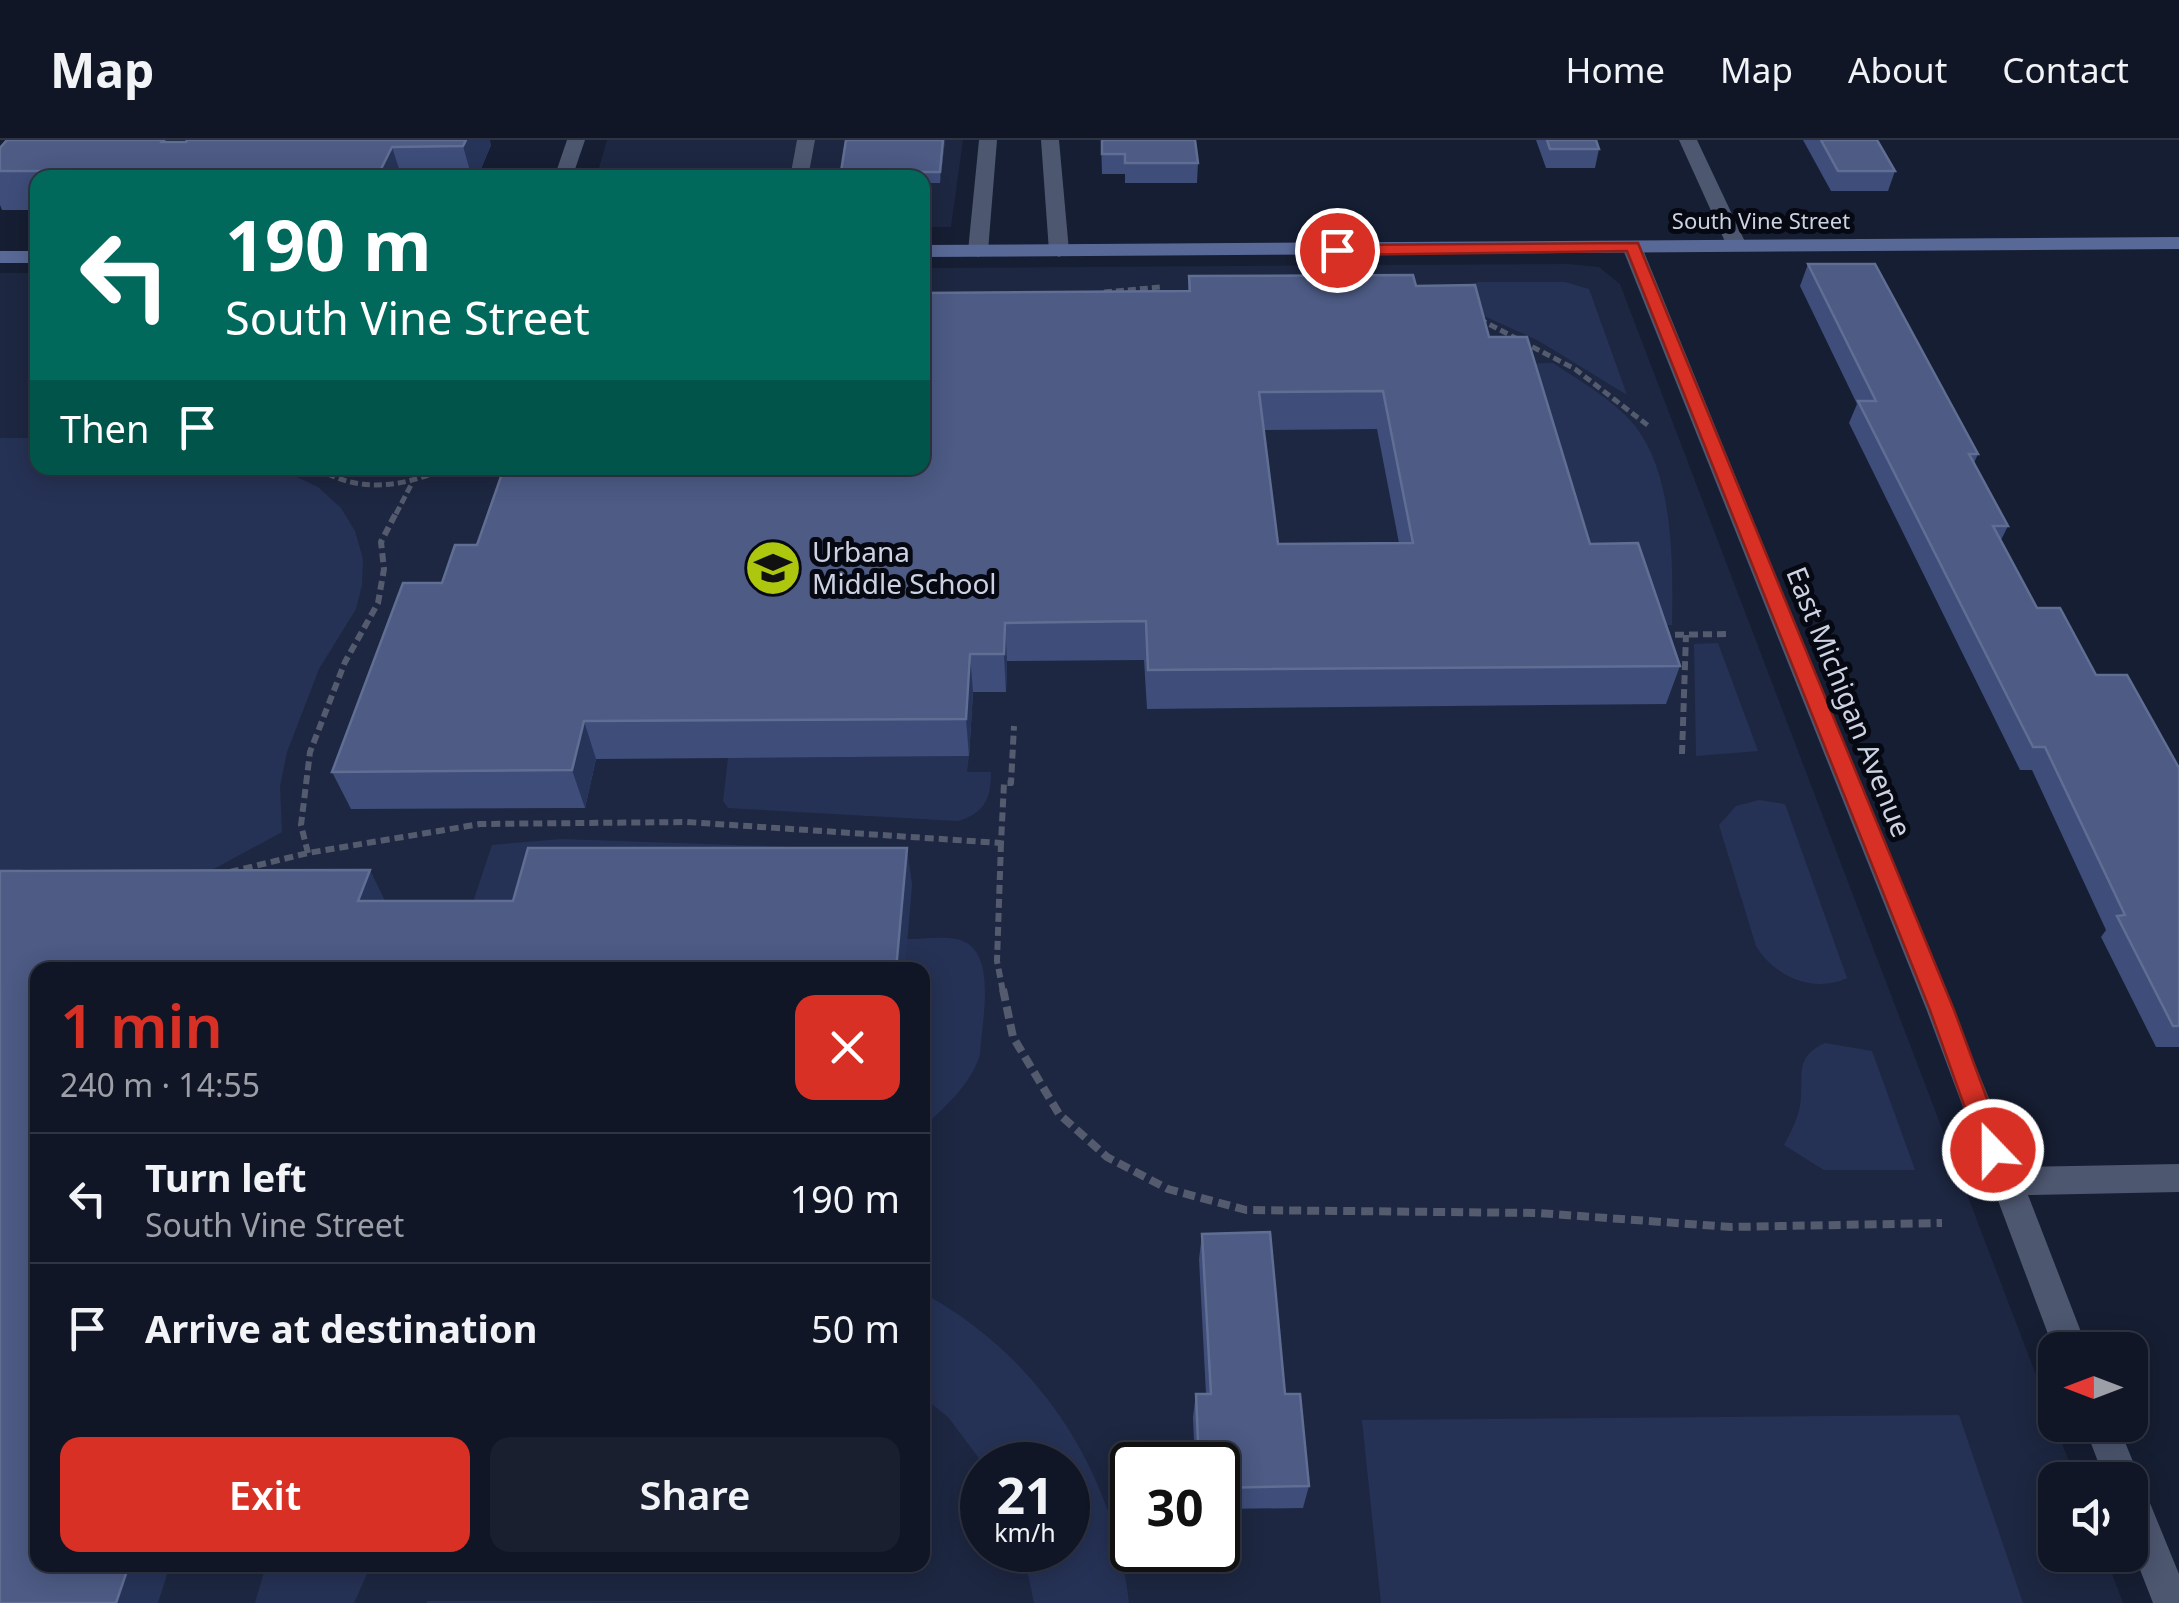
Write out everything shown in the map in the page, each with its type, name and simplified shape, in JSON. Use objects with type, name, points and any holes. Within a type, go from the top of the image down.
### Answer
[{"type":"main road","name":"South Vine Street","points":[[930,251],[2179,244]]},
{"type":"main road","points":[[0,257],[30,256]]},
{"type":"street","points":[[565,170],[576,140]]},
{"type":"street","points":[[800,170],[806,140]]},
{"type":"street","points":[[978,250],[988,140]]},
{"type":"street","points":[[1050,140],[1059,250]]},
{"type":"street","points":[[1688,140],[1736,246]]},
{"type":"street","name":"East Michigan Avenue","points":[[1632,246],[1935,992],[2064,1332]]},
{"type":"street","points":[[2005,1181],[2179,1178]]},
{"type":"street","points":[[2148,1543],[2172,1603]]},
{"type":"path","points":[[1095,293],[1171,286]]},
{"type":"path","points":[[1462,312],[1542,350],[1608,392],[1650,428]]},
{"type":"path","points":[[328,475],[342,484],[412,483],[430,475]]},
{"type":"path","points":[[308,853],[301,825],[310,752],[338,676],[378,603],[384,569],[381,542],[412,483]]},
{"type":"path","points":[[1682,754],[1686,634]]},
{"type":"path","points":[[1644,635],[1726,634]]},
{"type":"path","points":[[1014,726],[1011,783],[1004,783],[997,961],[1013,1036],[1059,1114],[1107,1158],[1168,1189],[1246,1210],[1538,1213],[1731,1227],[1942,1223]]},
{"type":"path","points":[[226,873],[308,853],[480,824],[688,822],[1001,844]]},
{"type":"shaded area","points":[[607,140],[963,140],[951,227],[930,227],[930,170],[598,170]]},
{"type":"shaded area","points":[[1568,264],[1599,267],[1620,284],[2038,1380],[2038,1442],[2062,1442],[2069,1462],[2038,1462],[2038,1572],[2111,1572],[2123,1603],[0,1603],[0,273],[30,273],[30,475],[930,475],[930,268]]},
{"type":"shaded area","points":[[1479,282],[1565,282],[1589,289],[1627,395],[1539,341],[1473,311],[1466,286]]},
{"type":"shaded area","points":[[1553,363],[1620,410],[1650,450],[1669,524],[1672,625],[1641,626],[1579,582],[1516,364]]},
{"type":"shaded area","points":[[0,438],[30,438],[30,475],[293,475],[318,487],[341,508],[355,531],[363,559],[362,585],[356,609],[319,669],[287,752],[280,786],[282,832],[212,870],[24,869],[0,875]]},
{"type":"shaded area","points":[[1718,643],[1758,751],[1696,756],[1694,644]]},
{"type":"shaded area","points":[[969,756],[967,772],[991,772],[990,790],[975,814],[958,821],[728,808],[723,801],[728,758]]},
{"type":"shaded area","points":[[1759,800],[1785,804],[1847,978],[1821,984],[1796,979],[1773,966],[1756,946],[1719,825],[1736,806]]},
{"type":"shaded area","points":[[561,839],[821,848],[817,867],[898,854],[909,865],[912,885],[542,885],[536,908],[472,905],[492,845]]},
{"type":"shaded area","points":[[950,938],[970,945],[983,971],[980,1055],[970,1077],[930,1121],[930,962],[906,962],[907,939]]},
{"type":"shaded area","points":[[1825,1043],[1872,1051],[1915,1170],[1824,1170],[1784,1145],[1799,1111],[1804,1062]]},
{"type":"shaded area","points":[[930,1297],[1002,1349],[1035,1384],[1075,1442],[967,1442],[948,1417],[930,1403]]},
{"type":"shaded area","points":[[1959,1415],[2023,1603],[1381,1603],[1362,1420]]},
{"type":"shaded area","points":[[1090,1469],[1110,1518],[1110,1572],[1124,1572],[1129,1603],[1034,1603],[1028,1572],[1090,1572]]},
{"type":"shaded area","points":[[264,1572],[368,1572],[354,1603],[255,1603]]},
{"type":"shaded area","points":[[427,1601],[959,1601],[427,1603]]},
{"type":"building","points":[[7,140],[466,140],[463,146],[392,147],[380,170],[0,171],[0,148]]},
{"type":"building","points":[[846,140],[943,140],[940,172],[841,170]]},
{"type":"building","points":[[1102,140],[1195,140],[1198,163],[1125,163],[1125,154],[1102,154]]},
{"type":"building","points":[[1547,140],[1596,140],[1599,149],[1550,149]]},
{"type":"building","points":[[1821,140],[1877,140],[1895,171],[1838,171]]},
{"type":"building","points":[[1808,264],[1875,264],[1978,454],[1969,454],[2008,526],[1993,526],[2037,608],[2060,608],[2096,675],[2127,675],[2179,768],[2179,1026],[2173,1026],[2117,916],[2125,915],[2045,747],[2033,747],[1858,401],[1876,401]]},
{"type":"building","name":"Urbana Middle School","points":[[1413,275],[1416,286],[1475,285],[1489,337],[1527,337],[1590,544],[1638,543],[1680,666],[1148,670],[1146,621],[1005,623],[1004,654],[970,654],[966,719],[584,721],[572,770],[332,772],[403,583],[442,583],[455,545],[477,545],[502,475],[930,475],[930,293],[1190,291],[1189,276]],"holes":[[[1383,391],[1413,543],[1278,544],[1259,392]]]},
{"type":"building","points":[[528,848],[907,848],[897,962],[30,962],[30,1572],[127,1572],[116,1603],[0,1603],[0,871],[370,870],[358,901],[513,901]]},
{"type":"building","points":[[1270,1232],[1285,1394],[1300,1394],[1309,1486],[1240,1488],[1240,1442],[1198,1442],[1196,1394],[1211,1394],[1202,1234]]},
{"type":"place","name":"Urbana Middle School","points":[[773,568]]},
{"type":"route","points":[[1337,250],[1632,246],[1942,1010],[1993,1150]]}]
